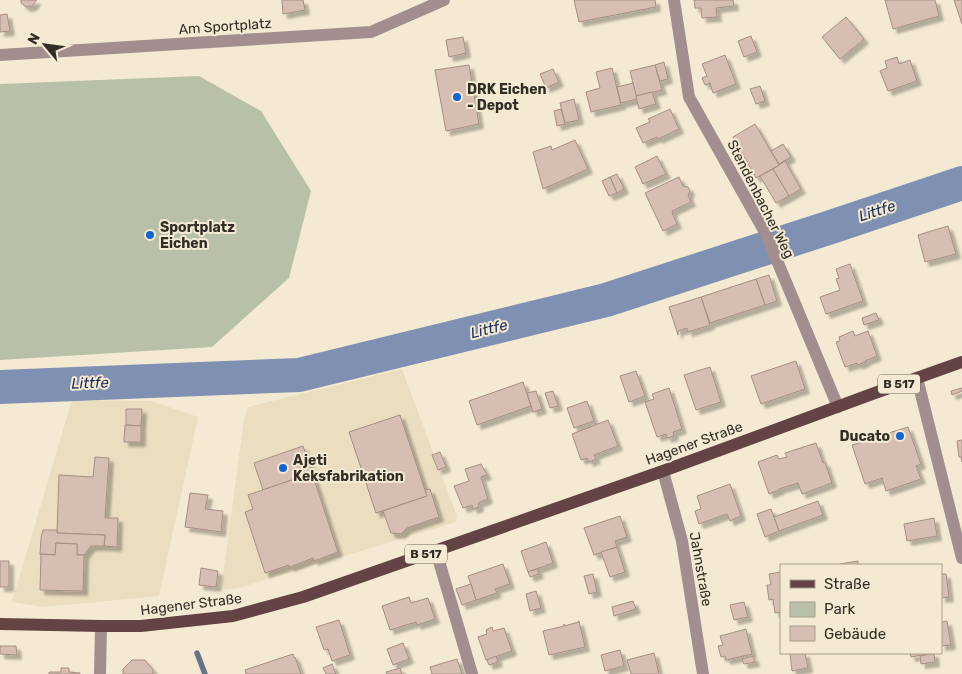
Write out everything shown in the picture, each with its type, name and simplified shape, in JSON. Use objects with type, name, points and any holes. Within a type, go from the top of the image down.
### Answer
[{"type":"main road","name":"Hagener Straße","points":[[0,624],[141,626],[233,616],[303,598],[663,471],[962,362]]},
{"type":"street","name":"Am Sportplatz","points":[[0,55],[371,32],[444,0]]},
{"type":"street","name":"Stendenbacher Weg","points":[[674,0],[689,96],[766,234],[838,407]]},
{"type":"street","points":[[916,378],[962,558]]},
{"type":"street","name":"Jahnstraße","points":[[663,471],[682,540],[703,674]]},
{"type":"street","points":[[436,551],[472,674]]},
{"type":"street","points":[[100,674],[101,626]]},
{"type":"shaded area","points":[[402,369],[457,516],[456,522],[239,588],[221,590],[244,420],[248,407]]},
{"type":"shaded area","points":[[72,400],[151,401],[198,417],[159,596],[45,607],[12,602]]},
{"type":"green space","name":"Sportplatz Eichen","points":[[199,76],[261,111],[311,191],[289,278],[212,347],[0,360],[0,84]]},
{"type":"building","points":[[21,0],[36,1],[32,6],[26,7],[21,3]]},
{"type":"building","points":[[282,0],[303,0],[305,10],[283,14]]},
{"type":"building","points":[[574,0],[655,0],[656,7],[579,22]]},
{"type":"building","points":[[694,0],[733,0],[734,6],[716,8],[717,17],[702,18],[701,8],[695,8]]},
{"type":"building","points":[[885,0],[935,0],[939,16],[893,29]]},
{"type":"building","points":[[954,0],[962,0],[962,24]]},
{"type":"building","points":[[7,14],[10,31],[0,32],[0,15]]},
{"type":"building","points":[[846,17],[864,39],[840,59],[822,37]]},
{"type":"building","points":[[751,36],[757,52],[744,57],[738,41]]},
{"type":"building","points":[[463,37],[466,53],[449,57],[446,40]]},
{"type":"building","points":[[725,55],[736,84],[713,93],[710,83],[705,85],[702,78],[707,76],[702,64]]},
{"type":"building","points":[[897,57],[899,64],[910,60],[917,81],[888,91],[880,71],[887,68],[885,61]]},
{"type":"building","points":[[664,62],[668,79],[660,81],[655,65]]},
{"type":"building","name":"DRK Eichen - Depot","points":[[469,65],[479,124],[446,131],[435,70]]},
{"type":"building","points":[[655,65],[662,90],[636,96],[630,71]]},
{"type":"building","points":[[612,68],[621,105],[591,112],[586,92],[600,88],[596,72]]},
{"type":"building","points":[[553,69],[559,82],[546,88],[540,74]]},
{"type":"building","points":[[633,83],[637,99],[621,103],[617,87]]},
{"type":"building","points":[[760,86],[765,101],[756,104],[750,89]]},
{"type":"building","points":[[652,92],[656,104],[639,109],[636,96]]},
{"type":"building","points":[[574,99],[579,120],[565,123],[560,103]]},
{"type":"building","points":[[561,109],[565,124],[557,126],[554,111]]},
{"type":"building","points":[[670,109],[679,129],[658,139],[657,137],[643,143],[636,128],[650,122],[648,119]]},
{"type":"building","points":[[755,124],[779,165],[756,178],[733,137]]},
{"type":"building","points":[[575,140],[588,169],[543,189],[533,152],[551,146],[552,150]]},
{"type":"building","points":[[783,144],[791,157],[779,164],[771,151]]},
{"type":"building","points":[[657,156],[666,174],[643,184],[635,167]]},
{"type":"building","points":[[785,161],[801,189],[789,196],[773,169]]},
{"type":"building","points":[[773,169],[789,196],[776,203],[760,176]]},
{"type":"building","points":[[617,174],[624,189],[617,193],[610,177]]},
{"type":"building","points":[[610,177],[617,193],[609,196],[602,181]]},
{"type":"building","points":[[679,177],[683,186],[688,187],[690,191],[688,195],[691,202],[672,211],[677,224],[663,231],[645,193]]},
{"type":"building","points":[[948,226],[956,254],[925,262],[918,235]]},
{"type":"building","points":[[850,264],[863,301],[826,314],[820,297],[840,290],[836,279],[839,278],[836,269]]},
{"type":"building","points":[[769,275],[777,301],[765,305],[756,279]]},
{"type":"building","points":[[756,279],[765,305],[710,323],[701,297]]},
{"type":"building","points":[[701,297],[710,325],[688,332],[687,328],[678,331],[678,335],[669,307]]},
{"type":"building","points":[[876,313],[879,320],[864,325],[862,318]]},
{"type":"building","points":[[853,331],[855,336],[868,331],[877,356],[858,365],[857,363],[845,367],[836,342],[840,341],[839,337]]},
{"type":"building","points":[[796,361],[805,389],[761,404],[751,376]]},
{"type":"building","points":[[710,367],[721,402],[696,410],[684,375]]},
{"type":"building","points":[[636,371],[645,396],[629,402],[620,376]]},
{"type":"building","points":[[523,382],[531,406],[477,425],[469,401]]},
{"type":"building","points":[[669,388],[682,429],[673,432],[674,436],[667,438],[666,434],[657,437],[645,402],[654,399],[652,394]]},
{"type":"building","points":[[962,388],[962,391],[952,395],[951,391]]},
{"type":"building","points":[[536,391],[542,409],[533,412],[527,393]]},
{"type":"building","points":[[553,391],[558,406],[550,408],[545,393]]},
{"type":"building","points":[[587,401],[594,421],[574,428],[567,408]]},
{"type":"building","points":[[126,409],[142,409],[141,426],[126,425]]},
{"type":"building","points":[[400,415],[427,496],[376,513],[349,432]]},
{"type":"building","points":[[608,420],[618,446],[594,455],[596,459],[589,462],[587,458],[581,460],[572,434]]},
{"type":"building","points":[[125,425],[141,426],[141,442],[124,442]]},
{"type":"building","points":[[908,427],[921,464],[916,466],[921,479],[886,491],[882,478],[865,484],[852,445],[873,439],[875,434],[879,436]]},
{"type":"building","points":[[962,440],[962,462],[961,457],[959,457],[957,441]]},
{"type":"building","points":[[816,443],[832,483],[802,494],[798,483],[769,494],[758,462],[777,455],[779,459],[787,457],[785,453]]},
{"type":"building","name":"Ajeti Keksfabrikation","points":[[303,446],[312,473],[263,490],[254,463]]},
{"type":"building","points":[[440,452],[446,467],[438,470],[432,455]]},
{"type":"building","points":[[95,457],[109,458],[105,518],[118,518],[117,547],[104,546],[105,535],[57,533],[59,475],[93,477]]},
{"type":"building","points":[[481,464],[487,475],[481,477],[488,499],[478,503],[479,507],[473,509],[472,505],[463,508],[454,486],[469,481],[465,469]]},
{"type":"building","points":[[312,473],[338,552],[314,561],[313,558],[290,567],[289,565],[265,573],[245,512],[253,509],[248,495]]},
{"type":"building","points":[[730,484],[741,516],[730,521],[727,514],[699,524],[695,511],[701,509],[697,496]]},
{"type":"building","points":[[430,489],[439,517],[407,528],[401,534],[391,533],[383,511],[427,496],[425,490]]},
{"type":"building","points":[[190,493],[208,495],[205,509],[223,511],[221,532],[185,527]]},
{"type":"building","points":[[818,501],[823,515],[779,531],[774,517]]},
{"type":"building","points":[[771,509],[779,531],[765,537],[757,514]]},
{"type":"building","points":[[620,516],[627,537],[615,541],[617,547],[594,555],[584,528]]},
{"type":"building","points":[[934,518],[937,536],[907,541],[904,524]]},
{"type":"building","points":[[43,530],[57,530],[57,533],[105,535],[104,546],[91,546],[84,555],[77,555],[77,544],[56,543],[55,555],[40,555]]},
{"type":"building","points":[[546,542],[553,563],[528,572],[521,551]]},
{"type":"building","points":[[56,543],[77,544],[77,555],[84,555],[83,591],[40,590],[41,554],[55,555]]},
{"type":"building","points":[[617,547],[625,572],[610,577],[601,552]]},
{"type":"building","points":[[0,561],[9,561],[9,587],[0,587]]},
{"type":"building","points":[[858,561],[858,564],[840,564]]},
{"type":"building","points":[[503,564],[510,584],[495,589],[497,593],[476,600],[468,576]]},
{"type":"building","points":[[201,568],[218,571],[216,587],[199,585]]},
{"type":"building","points":[[537,569],[539,574],[530,577],[528,572]]},
{"type":"building","points":[[780,572],[780,612],[775,613],[773,599],[769,600],[767,585],[771,585],[769,574]]},
{"type":"building","points":[[593,574],[597,592],[589,594],[584,576]]},
{"type":"building","points":[[942,574],[946,574],[949,597],[942,598]]},
{"type":"building","points":[[471,584],[476,600],[462,605],[456,589]]},
{"type":"building","points":[[536,591],[541,608],[530,611],[526,594]]},
{"type":"building","points":[[409,597],[411,603],[428,598],[435,619],[417,625],[416,622],[390,630],[382,606]]},
{"type":"building","points":[[633,601],[636,609],[614,616],[612,607]]},
{"type":"building","points":[[744,602],[748,617],[734,620],[730,605]]},
{"type":"building","points":[[339,620],[350,655],[332,661],[328,649],[324,650],[316,627]]},
{"type":"building","points":[[947,621],[951,645],[942,646],[942,622]]},
{"type":"building","points":[[579,622],[585,647],[549,655],[543,631]]},
{"type":"building","points":[[492,627],[493,631],[504,628],[512,651],[486,660],[478,637],[487,634],[486,630]]},
{"type":"building","points":[[746,629],[752,654],[726,660],[725,656],[721,657],[718,646],[723,645],[720,636]]},
{"type":"building","points":[[403,643],[409,659],[393,665],[387,649]]},
{"type":"building","points":[[0,646],[16,646],[17,655],[0,654]]},
{"type":"building","points":[[620,650],[624,666],[605,671],[601,655]]},
{"type":"building","points":[[654,653],[659,674],[631,674],[627,660]]},
{"type":"building","points":[[293,654],[301,674],[246,674],[245,670]]},
{"type":"building","points":[[790,654],[805,654],[808,668],[792,671]]},
{"type":"building","points":[[910,654],[928,654],[911,657]]},
{"type":"building","points":[[934,654],[935,662],[921,664],[920,656]]},
{"type":"building","points":[[496,656],[498,662],[489,665],[487,660]]},
{"type":"building","points":[[753,656],[755,662],[744,664],[742,659]]},
{"type":"building","points":[[457,659],[462,674],[432,674],[430,667]]},
{"type":"building","points":[[132,660],[145,660],[153,670],[153,674],[123,674],[123,669]]},
{"type":"building","points":[[332,664],[336,674],[326,674],[323,668]]},
{"type":"building","points":[[61,668],[69,668],[69,672],[80,674],[49,674],[49,672],[61,672]]},
{"type":"building","points":[[400,668],[402,674],[387,674],[386,672]]},
{"type":"waterway","name":"Littfe","points":[[0,387],[299,375],[606,300],[962,183]]},
{"type":"waterway","points":[[197,653],[205,674]]},
{"type":"place","name":"DRK Eichen - Depot","points":[[457,97]]},
{"type":"place","name":"Sportplatz Eichen","points":[[150,235]]},
{"type":"place","name":"Ducato","points":[[900,436]]},
{"type":"place","name":"Ajeti Keksfabrikation","points":[[283,468]]}]
